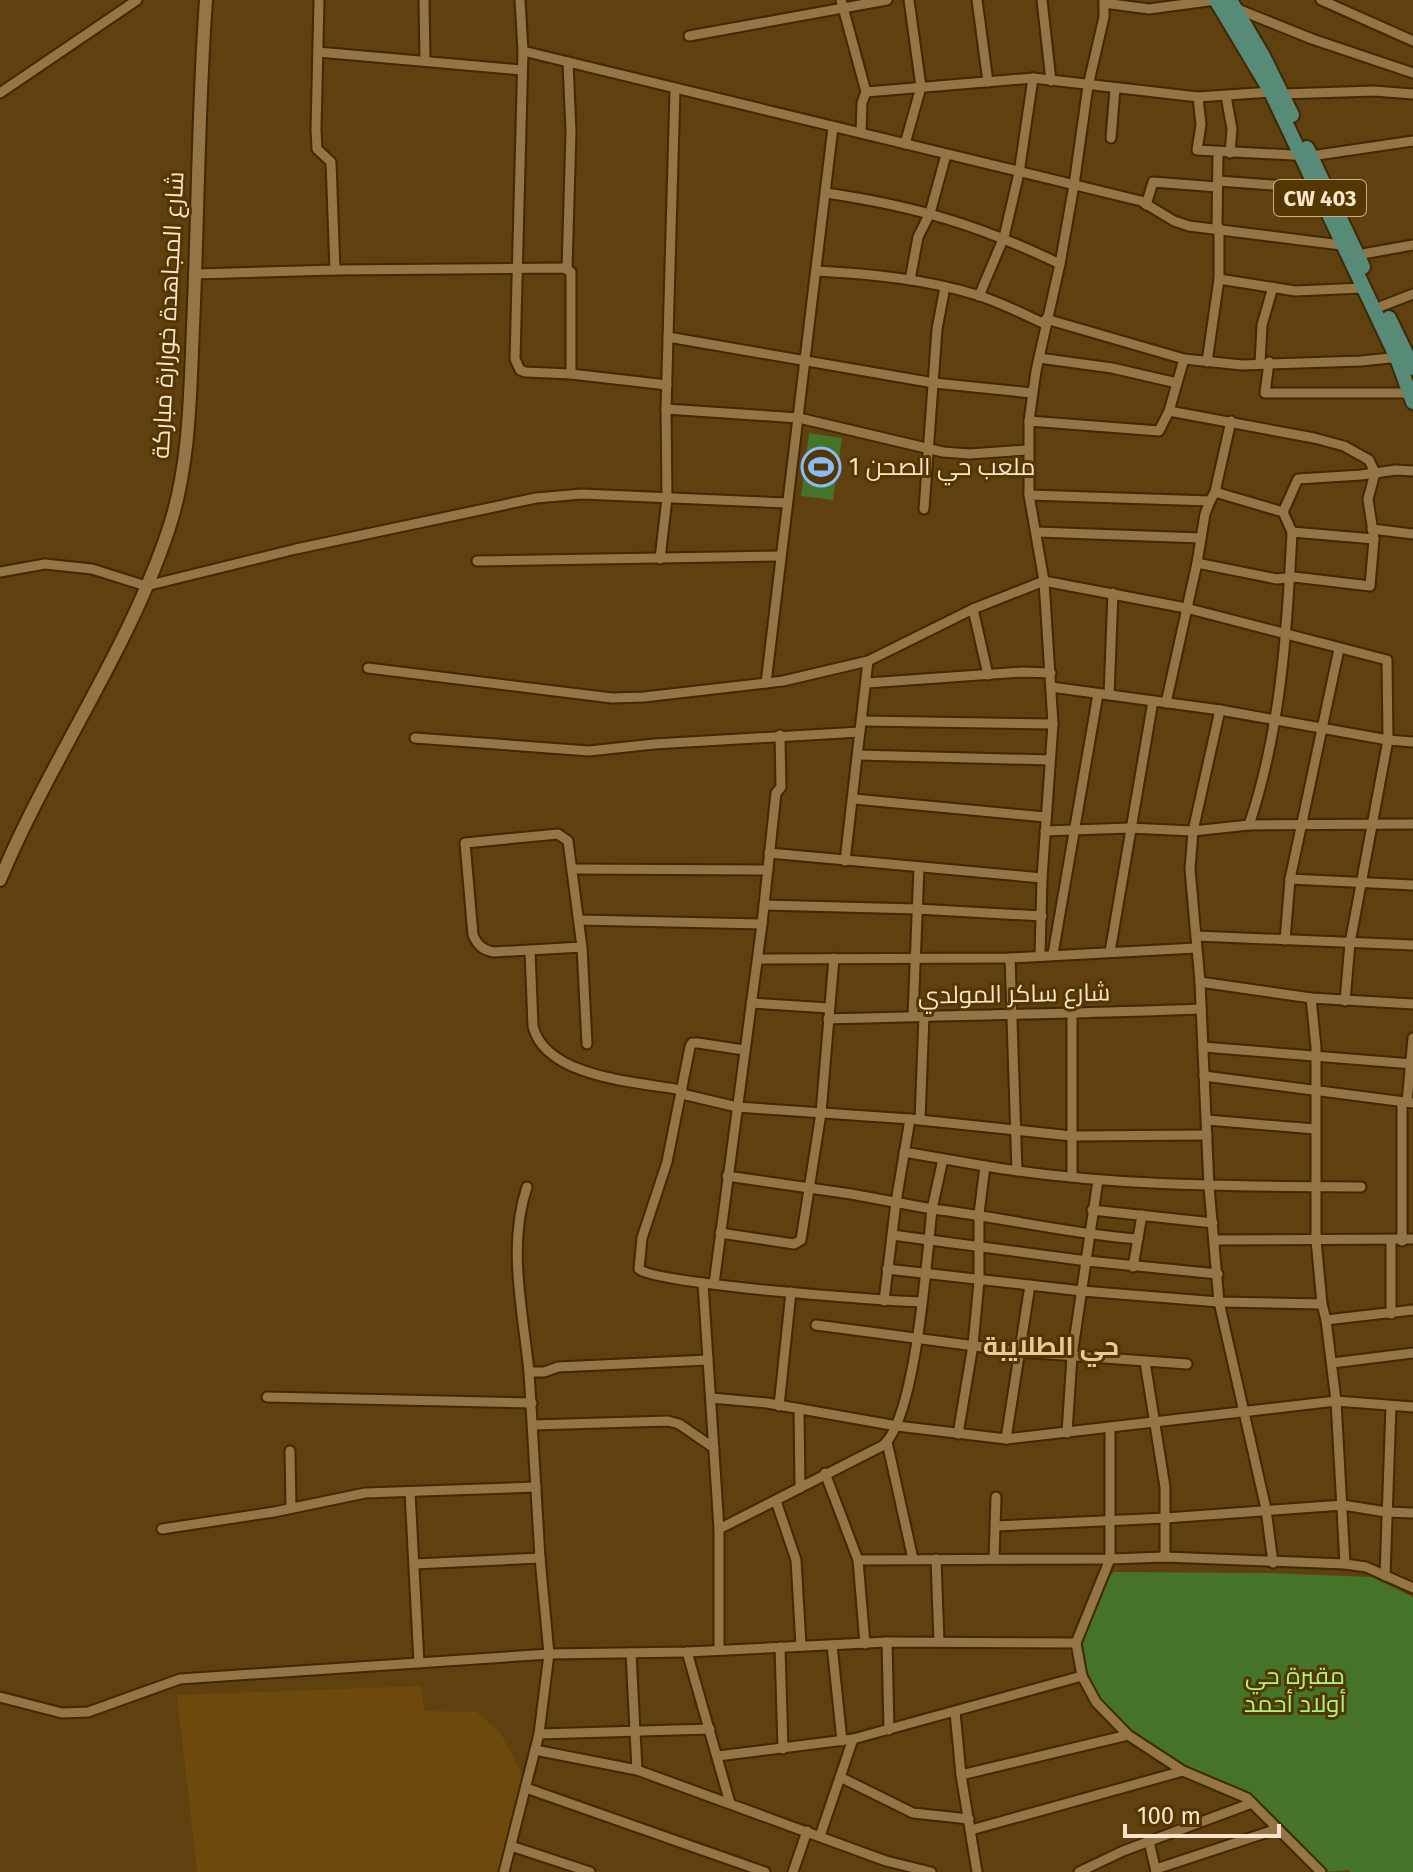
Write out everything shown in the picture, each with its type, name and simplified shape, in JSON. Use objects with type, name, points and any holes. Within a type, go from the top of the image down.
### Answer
[{"type":"main road","name":"CW 403","points":[[1216,0],[1276,93]]},
{"type":"main road","name":"CW 403","points":[[1232,4],[1407,358],[1411,398]]},
{"type":"main road","name":"CW 403","points":[[1306,156],[1315,188],[1341,245],[1363,288],[1407,358]]},
{"type":"street","points":[[0,93],[137,0]]},
{"type":"street","name":"شارع المجاهدة خورارة مباركة","points":[[0,880],[24,824],[146,586],[168,530],[181,470],[192,358],[200,91],[206,0]]},
{"type":"street","points":[[319,0],[317,149],[331,162],[335,270]]},
{"type":"street","points":[[424,0],[425,60]]},
{"type":"street","points":[[520,0],[523,51],[517,366],[525,372],[667,385]]},
{"type":"street","points":[[689,36],[842,5],[887,0]]},
{"type":"street","points":[[905,144],[921,87],[909,0]]},
{"type":"street","points":[[977,0],[988,82]]},
{"type":"street","points":[[1042,0],[1051,81]]},
{"type":"street","points":[[1040,955],[1045,817],[1053,724],[1044,581],[1029,495],[1027,450],[1032,393],[1060,264],[1088,86],[1104,17],[1104,2],[1149,9],[1216,0]]},
{"type":"street","points":[[1321,0],[1413,41]]},
{"type":"street","points":[[1232,4],[1325,44],[1413,73]]},
{"type":"street","points":[[842,5],[866,92],[862,103],[861,133]]},
{"type":"street","points":[[523,51],[1074,185],[1146,205],[1182,224],[1341,245]]},
{"type":"street","points":[[318,52],[521,70]]},
{"type":"street","points":[[567,269],[571,132],[568,62]]},
{"type":"street","points":[[866,92],[1033,78],[1198,97],[1374,91],[1413,94]]},
{"type":"street","points":[[979,296],[1004,237],[1019,173],[1033,78]]},
{"type":"street","points":[[1111,138],[1115,89]]},
{"type":"street","points":[[660,559],[667,498],[666,409],[675,90]]},
{"type":"street","points":[[1226,96],[1232,129],[1230,153]]},
{"type":"street","points":[[1198,97],[1201,125],[1197,150],[1306,156],[1413,141]]},
{"type":"street","points":[[766,683],[833,127]]},
{"type":"street","points":[[1207,362],[1219,279],[1218,152]]},
{"type":"street","points":[[910,280],[918,237],[930,213],[946,155]]},
{"type":"street","points":[[1146,205],[1153,182],[1315,188]]},
{"type":"street","points":[[826,193],[892,203],[930,213],[1004,237],[1060,264]]},
{"type":"street","points":[[1357,255],[1413,245]]},
{"type":"street","points":[[196,274],[567,269],[571,272],[571,374]]},
{"type":"street","points":[[817,271],[910,280],[945,287],[1046,321],[1184,359],[1242,365],[1407,358]]},
{"type":"street","points":[[1219,279],[1295,291],[1363,288]]},
{"type":"street","points":[[924,509],[937,329],[945,287]]},
{"type":"street","points":[[1273,287],[1262,325],[1265,393],[1411,398]]},
{"type":"street","points":[[1382,306],[1413,294]]},
{"type":"street","points":[[668,337],[934,383],[1032,393]]},
{"type":"street","points":[[1039,358],[1112,368],[1177,383]]},
{"type":"street","points":[[1029,421],[1159,431],[1169,411],[1184,359]]},
{"type":"street","points":[[666,409],[799,418],[928,449],[969,454],[1027,450]]},
{"type":"street","points":[[1169,411],[1344,446],[1369,460],[1375,473],[1368,499],[1373,534],[1370,586],[1294,577],[1277,579],[1197,563]]},
{"type":"street","points":[[1166,703],[1205,514],[1231,421]]},
{"type":"street","points":[[1249,825],[1264,782],[1276,719],[1286,635],[1292,532],[1283,512],[1298,479],[1413,471]]},
{"type":"street","points":[[0,572],[45,564],[92,569],[146,586],[296,549],[536,498],[582,494],[786,503]]},
{"type":"street","points":[[1029,495],[1212,497],[1283,512]]},
{"type":"street","points":[[1037,532],[1201,538]]},
{"type":"street","points":[[1292,532],[1413,534]]},
{"type":"street","points":[[477,561],[780,556]]},
{"type":"street","points":[[368,668],[612,698],[766,683],[868,661],[973,609],[1044,581],[1186,608],[1387,660],[1388,740],[1350,943],[1345,1001]]},
{"type":"street","points":[[1053,954],[1073,828],[1103,694],[1113,593]]},
{"type":"street","points":[[973,609],[988,675]]},
{"type":"street","points":[[1285,940],[1290,879],[1339,649]]},
{"type":"street","points":[[845,861],[868,661]]},
{"type":"street","points":[[867,683],[1051,673]]},
{"type":"street","points":[[1051,687],[1220,710],[1413,742]]},
{"type":"street","points":[[1110,952],[1153,701]]},
{"type":"street","points":[[1220,710],[1193,831],[1190,869],[1200,982],[1209,1187],[1219,1302],[1266,1509],[1273,1563]]},
{"type":"street","points":[[863,721],[1053,724]]},
{"type":"street","points":[[415,738],[589,751],[780,735],[860,732]]},
{"type":"street","points":[[719,1650],[719,1529],[708,1360],[709,1284],[720,1233],[758,959],[776,793],[781,787],[780,735]]},
{"type":"street","points":[[858,755],[1050,760]]},
{"type":"street","points":[[854,799],[1045,817]]},
{"type":"street","points":[[1045,831],[1073,828],[1193,831],[1249,825],[1413,824]]},
{"type":"street","points":[[582,947],[494,952],[477,944],[473,935],[465,843],[558,834],[568,841],[582,947],[587,1044]]},
{"type":"street","points":[[769,853],[1042,878]]},
{"type":"street","points":[[913,1016],[919,867]]},
{"type":"street","points":[[573,869],[768,870]]},
{"type":"street","points":[[1290,879],[1413,885]]},
{"type":"street","points":[[764,905],[1042,916]]},
{"type":"street","points":[[579,920],[762,924]]},
{"type":"street","points":[[1196,936],[1413,945]]},
{"type":"street","points":[[758,959],[1010,958],[1196,948]]},
{"type":"street","points":[[530,951],[535,1035],[547,1051],[579,1069],[737,1107],[1072,1136],[1207,1135]]},
{"type":"street","points":[[720,1233],[797,1244],[801,1237],[821,1113],[834,958]]},
{"type":"street","points":[[1010,958],[1017,1171]]},
{"type":"street","points":[[1200,982],[1311,998],[1413,1004]]},
{"type":"street","points":[[1311,998],[1316,1056],[1316,1240],[1336,1401],[1345,1564]]},
{"type":"street","name":"شارع ساكر المولدي","points":[[751,1003],[829,1013],[913,1016],[1201,1009]]},
{"type":"street","points":[[1072,1014],[1072,1177]]},
{"type":"street","points":[[884,1301],[904,1152],[915,1120],[924,1016]]},
{"type":"street","points":[[1391,1314],[1413,1038]]},
{"type":"street","points":[[744,1050],[692,1043],[687,1053],[667,1162],[642,1238],[639,1269],[651,1276],[709,1284],[921,1302]]},
{"type":"street","points":[[1203,1047],[1411,1064]]},
{"type":"street","points":[[1204,1076],[1407,1102]]},
{"type":"street","points":[[1207,1120],[1315,1129]]},
{"type":"street","points":[[904,1152],[1017,1171],[1098,1180],[1209,1187],[1361,1187]]},
{"type":"street","points":[[719,1529],[887,1442],[897,1426],[918,1337],[932,1209],[943,1159]]},
{"type":"street","points":[[958,1434],[973,1345],[979,1281],[979,1214],[985,1166]]},
{"type":"street","points":[[727,1176],[979,1214],[1090,1235],[1138,1239]]},
{"type":"street","points":[[1067,1433],[1072,1356],[1098,1180]]},
{"type":"street","points":[[504,1872],[539,1734],[549,1654],[540,1558],[532,1403],[516,1250],[519,1210],[527,1187]]},
{"type":"street","points":[[1092,1210],[1213,1223]]},
{"type":"street","points":[[1133,1267],[1142,1215]]},
{"type":"street","points":[[892,1235],[1133,1267],[1218,1274]]},
{"type":"street","points":[[1214,1240],[1413,1239]]},
{"type":"street","points":[[887,1269],[1082,1291],[1219,1302],[1322,1304]]},
{"type":"street","points":[[1006,1439],[1030,1285]]},
{"type":"street","points":[[779,1406],[791,1292]]},
{"type":"street","points":[[1326,1320],[1413,1310]]},
{"type":"street","points":[[816,1325],[1021,1352],[1187,1364]]},
{"type":"street","points":[[1332,1363],[1413,1353]]},
{"type":"street","points":[[529,1372],[544,1372],[558,1367],[708,1360]]},
{"type":"street","points":[[1145,1362],[1163,1461],[1165,1557]]},
{"type":"street","points":[[267,1397],[532,1403]]},
{"type":"street","points":[[711,1398],[1006,1439],[1336,1401],[1413,1407]]},
{"type":"street","points":[[1385,1576],[1391,1406]]},
{"type":"street","points":[[799,1409],[800,1488]]},
{"type":"street","points":[[533,1425],[668,1421],[679,1424],[714,1448]]},
{"type":"street","points":[[1110,1427],[1110,1559],[1076,1643],[1082,1676],[1096,1702],[1128,1735],[1183,1771],[1252,1803],[1321,1872]]},
{"type":"street","points":[[887,1442],[913,1559]]},
{"type":"street","points":[[290,1451],[291,1508]]},
{"type":"street","points":[[825,1473],[858,1560],[865,1644]]},
{"type":"street","points":[[162,1529],[365,1493],[536,1487]]},
{"type":"street","points":[[410,1492],[419,1663]]},
{"type":"street","points":[[994,1559],[996,1497]]},
{"type":"street","points":[[776,1501],[796,1560],[801,1646]]},
{"type":"street","points":[[996,1526],[1343,1505],[1413,1513]]},
{"type":"street","points":[[858,1560],[1165,1557],[1345,1564],[1366,1567],[1413,1588]]},
{"type":"street","points":[[414,1564],[540,1558]]},
{"type":"street","points":[[936,1559],[939,1642]]},
{"type":"street","points":[[0,1697],[62,1713],[88,1712],[180,1679],[549,1654],[687,1652],[887,1642],[1076,1643]]},
{"type":"street","points":[[887,1642],[889,1730]]},
{"type":"street","points":[[832,1645],[842,1741]]},
{"type":"street","points":[[780,1647],[783,1749]]},
{"type":"street","points":[[687,1652],[730,1803]]},
{"type":"street","points":[[631,1653],[637,1770]]},
{"type":"street","points":[[718,1756],[853,1739],[1082,1676]]},
{"type":"street","points":[[955,1712],[961,1775],[977,1872]]},
{"type":"street","points":[[539,1734],[710,1729]]},
{"type":"street","points":[[961,1775],[1128,1735]]},
{"type":"street","points":[[820,1836],[853,1739]]},
{"type":"street","points":[[535,1750],[637,1770],[886,1861],[931,1872]]},
{"type":"street","points":[[840,1777],[913,1813],[970,1824],[1183,1771]]},
{"type":"street","points":[[526,1788],[765,1872]]},
{"type":"street","points":[[1079,1872],[1149,1841],[1252,1803]]},
{"type":"street","points":[[1149,1841],[1156,1871],[1277,1829]]},
{"type":"street","points":[[793,1872],[807,1831]]},
{"type":"street","points":[[511,1846],[590,1872]]},
{"type":"shaded area","points":[[421,1686],[424,1711],[477,1712],[500,1732],[526,1782],[499,1872],[197,1872],[177,1695]]},
{"type":"green space","name":"ملعب حي الصحن 1","points":[[809,433],[842,438],[833,500],[801,496]]},
{"type":"green space","name":"مقبرة حي أولاد أحمد","points":[[1114,1572],[1372,1577],[1413,1597],[1413,1872],[1324,1872],[1248,1795],[1183,1769],[1126,1735],[1090,1699],[1070,1651],[1101,1586]]},
{"type":"place","name":"ملعب حي الصحن 1","points":[[821,467]]},
{"type":"district","name":"حي الطلايبة","points":[[1051,1346]]}]
